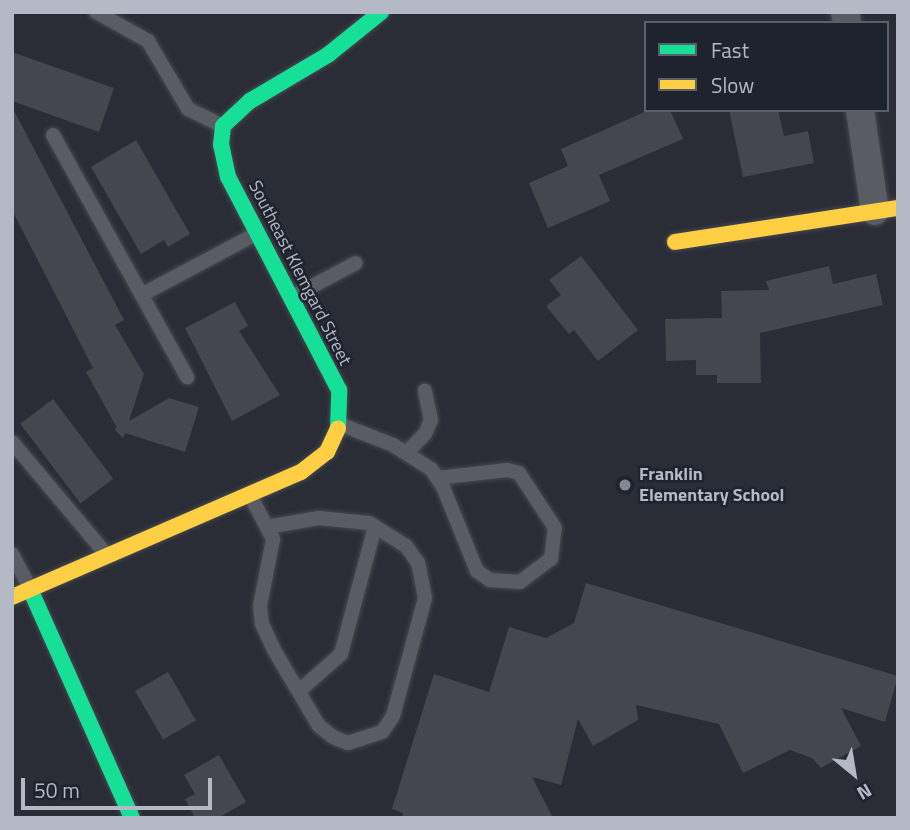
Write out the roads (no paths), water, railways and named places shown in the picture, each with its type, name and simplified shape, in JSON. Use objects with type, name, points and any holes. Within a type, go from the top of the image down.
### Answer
[{"type":"street","points":[[223,126],[250,101],[329,54],[381,12]]},
{"type":"street","points":[[675,242],[887,210],[861,112]]},
{"type":"street","name":"Southeast Klemgard Street","points":[[223,126],[220,145],[228,177],[339,390],[340,424]]},
{"type":"street","points":[[12,597],[301,472],[327,452],[340,424]]},
{"type":"street","points":[[30,589],[132,818]]},
{"type":"lane","points":[[96,12],[148,41],[188,109],[223,126]]},
{"type":"lane","points":[[53,135],[187,377]]},
{"type":"lane","points":[[143,295],[258,233]]},
{"type":"lane","points":[[291,298],[356,263]]},
{"type":"lane","points":[[407,452],[425,434],[431,420],[425,391]]},
{"type":"lane","points":[[340,424],[407,452],[437,478],[477,571],[490,580],[520,582],[551,559],[555,528],[519,473],[508,470],[437,478]]},
{"type":"lane","points":[[12,442],[107,555]]},
{"type":"lane","points":[[250,495],[273,539],[260,606],[262,624],[299,691],[319,726],[348,743],[382,732],[393,716],[425,598],[424,580],[406,546],[375,526],[331,518],[267,527]]},
{"type":"lane","points":[[299,691],[341,654],[375,526]]},
{"type":"lane","points":[[12,554],[30,589]]},
{"type":"place","name":"Franklin Elementary School","points":[[625,485]]}]
